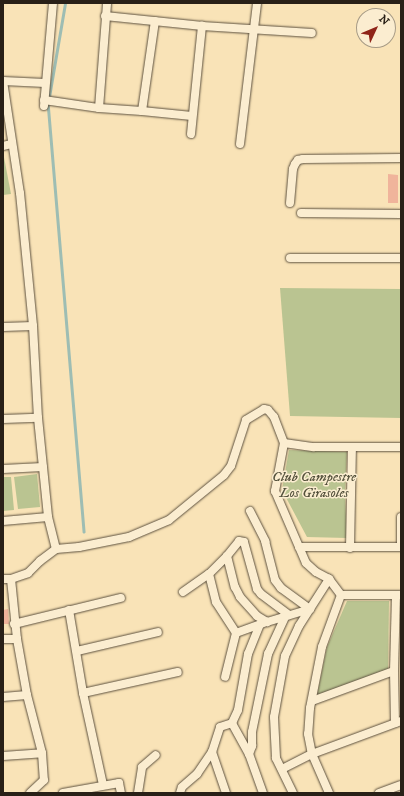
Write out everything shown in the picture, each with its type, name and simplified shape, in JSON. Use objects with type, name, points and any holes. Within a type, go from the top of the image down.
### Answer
[{"type":"street","points":[[53,3],[44,103],[192,116]]},
{"type":"street","points":[[99,108],[107,3]]},
{"type":"street","points":[[240,144],[257,3]]},
{"type":"street","points":[[105,16],[202,26],[312,33]]},
{"type":"street","points":[[142,111],[155,21]]},
{"type":"street","points":[[190,134],[202,26]]},
{"type":"street","points":[[45,84],[3,81],[20,193],[33,326],[38,418],[48,517],[56,549]]},
{"type":"street","points":[[3,146],[12,144]]},
{"type":"street","points":[[290,203],[293,169],[298,160],[401,158]]},
{"type":"street","points":[[301,213],[401,214]]},
{"type":"street","points":[[290,258],[401,258]]},
{"type":"street","points":[[3,327],[33,326]]},
{"type":"street","points":[[30,793],[44,780],[42,753],[27,695],[7,579],[28,573],[40,561],[56,549],[79,547],[129,537],[169,520],[224,475],[231,466],[246,420],[264,409],[268,410],[274,417],[284,443],[275,491],[306,562],[329,579],[341,595]]},
{"type":"street","points":[[3,419],[38,418]]},
{"type":"street","points":[[284,443],[314,447],[401,447]]},
{"type":"street","points":[[350,548],[352,447]]},
{"type":"street","points":[[3,469],[43,467]]},
{"type":"street","points":[[250,511],[265,541],[275,580],[281,588],[310,609]]},
{"type":"street","points":[[3,521],[48,517]]},
{"type":"street","points":[[299,547],[401,547],[401,517]]},
{"type":"street","points":[[183,592],[209,574],[227,556],[238,541],[244,542],[257,589],[287,616]]},
{"type":"street","points":[[227,556],[235,588],[240,597],[263,623]]},
{"type":"street","points":[[209,574],[216,602],[236,633],[225,677]]},
{"type":"street","points":[[293,793],[276,758],[274,718],[285,656],[310,609],[329,579]]},
{"type":"street","points":[[282,768],[312,754],[398,722],[394,671],[398,595],[341,595]]},
{"type":"street","points":[[329,793],[312,754],[308,734],[312,701],[322,648],[341,595]]},
{"type":"street","points":[[14,624],[120,598]]},
{"type":"street","points":[[236,633],[310,609]]},
{"type":"street","points":[[69,610],[77,650],[83,693],[103,785]]},
{"type":"street","points":[[250,754],[255,714],[268,654],[287,616]]},
{"type":"street","points":[[180,793],[182,787],[197,774],[212,752],[220,727],[232,723],[238,710],[248,654],[263,623]]},
{"type":"street","points":[[77,650],[158,632]]},
{"type":"street","points":[[3,639],[17,639]]},
{"type":"street","points":[[312,701],[394,671]]},
{"type":"street","points":[[83,693],[178,672]]},
{"type":"street","points":[[3,697],[27,695]]},
{"type":"street","points":[[232,723],[250,754],[263,793]]},
{"type":"street","points":[[212,752],[225,793]]},
{"type":"street","points":[[3,756],[42,753]]},
{"type":"street","points":[[138,793],[142,767],[156,755]]},
{"type":"street","points":[[63,793],[119,783],[121,793]]},
{"type":"street","points":[[379,793],[401,785]]},
{"type":"green space","points":[[3,152],[11,194],[3,195]]},
{"type":"green space","points":[[280,288],[401,289],[401,418],[290,416]]},
{"type":"green space","name":"Club Campestre Los Girasoles","points":[[289,450],[347,452],[345,494],[347,538],[307,537],[282,490]]},
{"type":"green space","points":[[37,474],[40,507],[18,509],[14,477]]},
{"type":"green space","points":[[3,477],[11,477],[14,510],[3,511]]},
{"type":"green space","points":[[347,601],[389,601],[388,669],[317,695],[327,647]]},
{"type":"building","points":[[388,174],[398,175],[398,203],[388,203]]},
{"type":"building","points":[[8,609],[9,624],[3,624],[3,610]]},
{"type":"waterway","points":[[49,97],[65,3]]},
{"type":"waterway","points":[[48,102],[84,531]]}]
